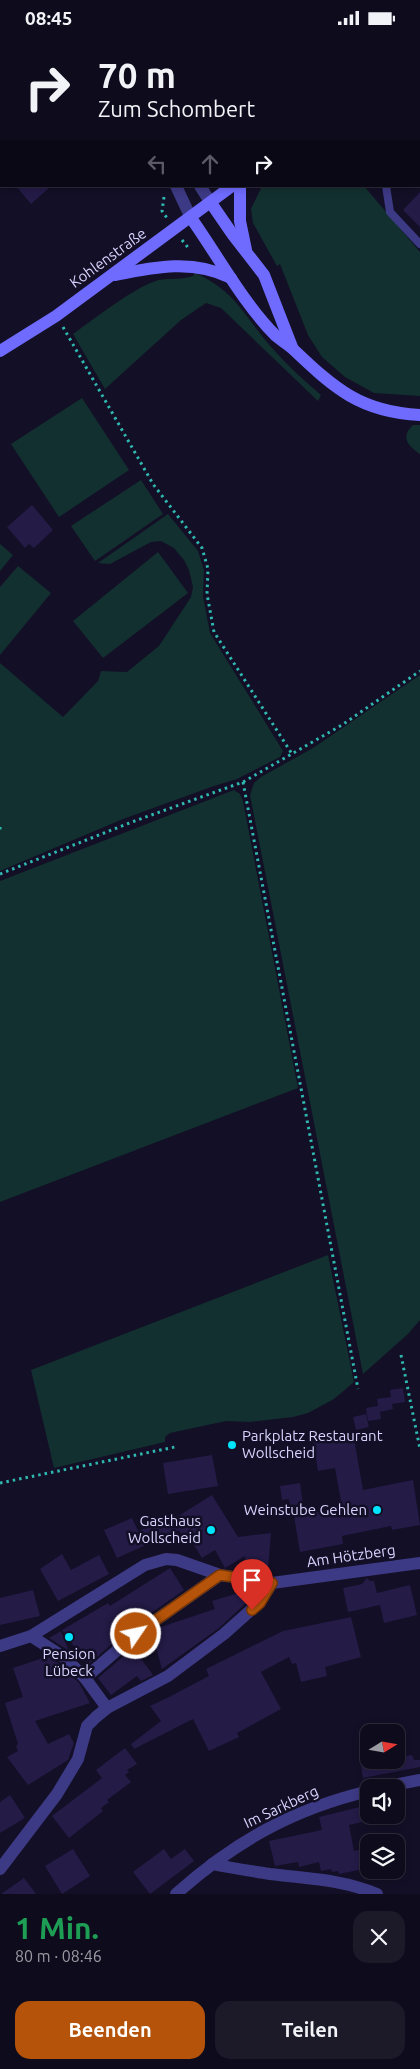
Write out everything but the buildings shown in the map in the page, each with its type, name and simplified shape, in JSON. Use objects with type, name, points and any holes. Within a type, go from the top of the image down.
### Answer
[{"type":"main road","name":"Kohlenstraße","points":[[0,351],[56,316],[231,187]]},
{"type":"main road","points":[[240,187],[240,221],[247,255]]},
{"type":"main road","points":[[211,203],[247,255],[259,268],[267,282],[294,350]]},
{"type":"main road","points":[[190,218],[231,278],[272,331],[330,384],[358,401],[389,412],[420,415]]},
{"type":"main road","points":[[110,276],[152,268],[184,266],[208,268],[231,278]]},
{"type":"street","points":[[176,187],[190,218]]},
{"type":"street","points":[[201,187],[211,203]]},
{"type":"street","name":"Am Hötzberg","points":[[0,1646],[31,1636],[145,1565],[155,1561],[177,1560],[220,1575],[272,1583],[420,1564]]},
{"type":"street","points":[[86,1678],[136,1634],[220,1575]]},
{"type":"street","points":[[0,1869],[57,1794],[78,1759],[87,1726],[107,1708],[168,1676],[224,1635],[260,1603],[272,1583]]},
{"type":"street","points":[[31,1636],[65,1658],[86,1678],[107,1708]]},
{"type":"street","points":[[405,1783],[420,1780]]},
{"type":"street","name":"Im Sarkberg","points":[[176,1894],[212,1864],[250,1837],[271,1825],[319,1805],[360,1794]]},
{"type":"street","points":[[212,1864],[271,1874],[317,1878],[362,1888],[377,1894]]},
{"type":"lane","points":[[386,187],[390,212],[420,244]]},
{"type":"path","points":[[162,211],[165,199],[164,193]]},
{"type":"path","points":[[56,316],[153,484],[202,549],[208,569],[207,594],[214,632],[292,754]]},
{"type":"path","points":[[0,874],[132,822],[243,782],[342,725],[420,671]]},
{"type":"path","points":[[243,782],[358,1389]]},
{"type":"path","points":[[401,1355],[420,1449]]},
{"type":"path","points":[[0,1483],[175,1447]]},
{"type":"green space","points":[[262,187],[365,187],[420,252],[420,396],[374,393],[345,377],[322,357],[308,335],[280,264],[277,266],[253,223],[251,209]]},
{"type":"green space","points":[[195,273],[219,286],[228,294],[243,310],[266,341],[299,376],[321,395],[318,401],[221,308],[206,303],[181,320],[105,389],[73,334],[115,304],[150,283],[159,280],[189,277]]},
{"type":"green space","points":[[82,398],[129,470],[59,517],[11,444]]},
{"type":"green space","points":[[413,425],[420,425],[420,454],[412,448],[406,437]]},
{"type":"green space","points":[[141,480],[163,514],[95,561],[71,526]]},
{"type":"green space","points":[[168,514],[198,551],[204,570],[203,596],[210,633],[283,751],[280,757],[237,779],[123,819],[0,871],[0,663],[63,717],[98,681],[101,671],[127,672],[159,646],[191,597],[193,587],[189,570],[184,560],[174,548],[161,541],[151,542],[110,564],[98,563]]},
{"type":"green space","points":[[0,544],[13,555],[0,571]]},
{"type":"green space","points":[[158,552],[188,593],[103,658],[73,621]]},
{"type":"green space","points":[[18,566],[51,593],[0,655],[0,587]]},
{"type":"green space","points":[[420,675],[420,1320],[408,1334],[363,1374],[250,795],[254,783],[261,777],[313,748]]},
{"type":"green space","points":[[234,790],[240,794],[243,801],[298,1088],[0,1202],[0,881]]},
{"type":"green space","points":[[328,1255],[354,1382],[334,1399],[308,1413],[293,1417],[250,1422],[226,1421],[170,1433],[165,1437],[165,1442],[54,1468],[31,1370]]},
{"type":"place","name":"Parkplatz Restaurant Wollscheid","points":[[232,1445]]},
{"type":"place","name":"Weinstube Gehlen","points":[[377,1510]]},
{"type":"place","name":"Gasthaus Wollscheid","points":[[211,1530]]},
{"type":"place","name":"Pension Lübeck","points":[[69,1637]]},
{"type":"route","points":[[136,1634],[208,1586],[220,1575],[272,1583],[260,1603],[252,1610]]}]
